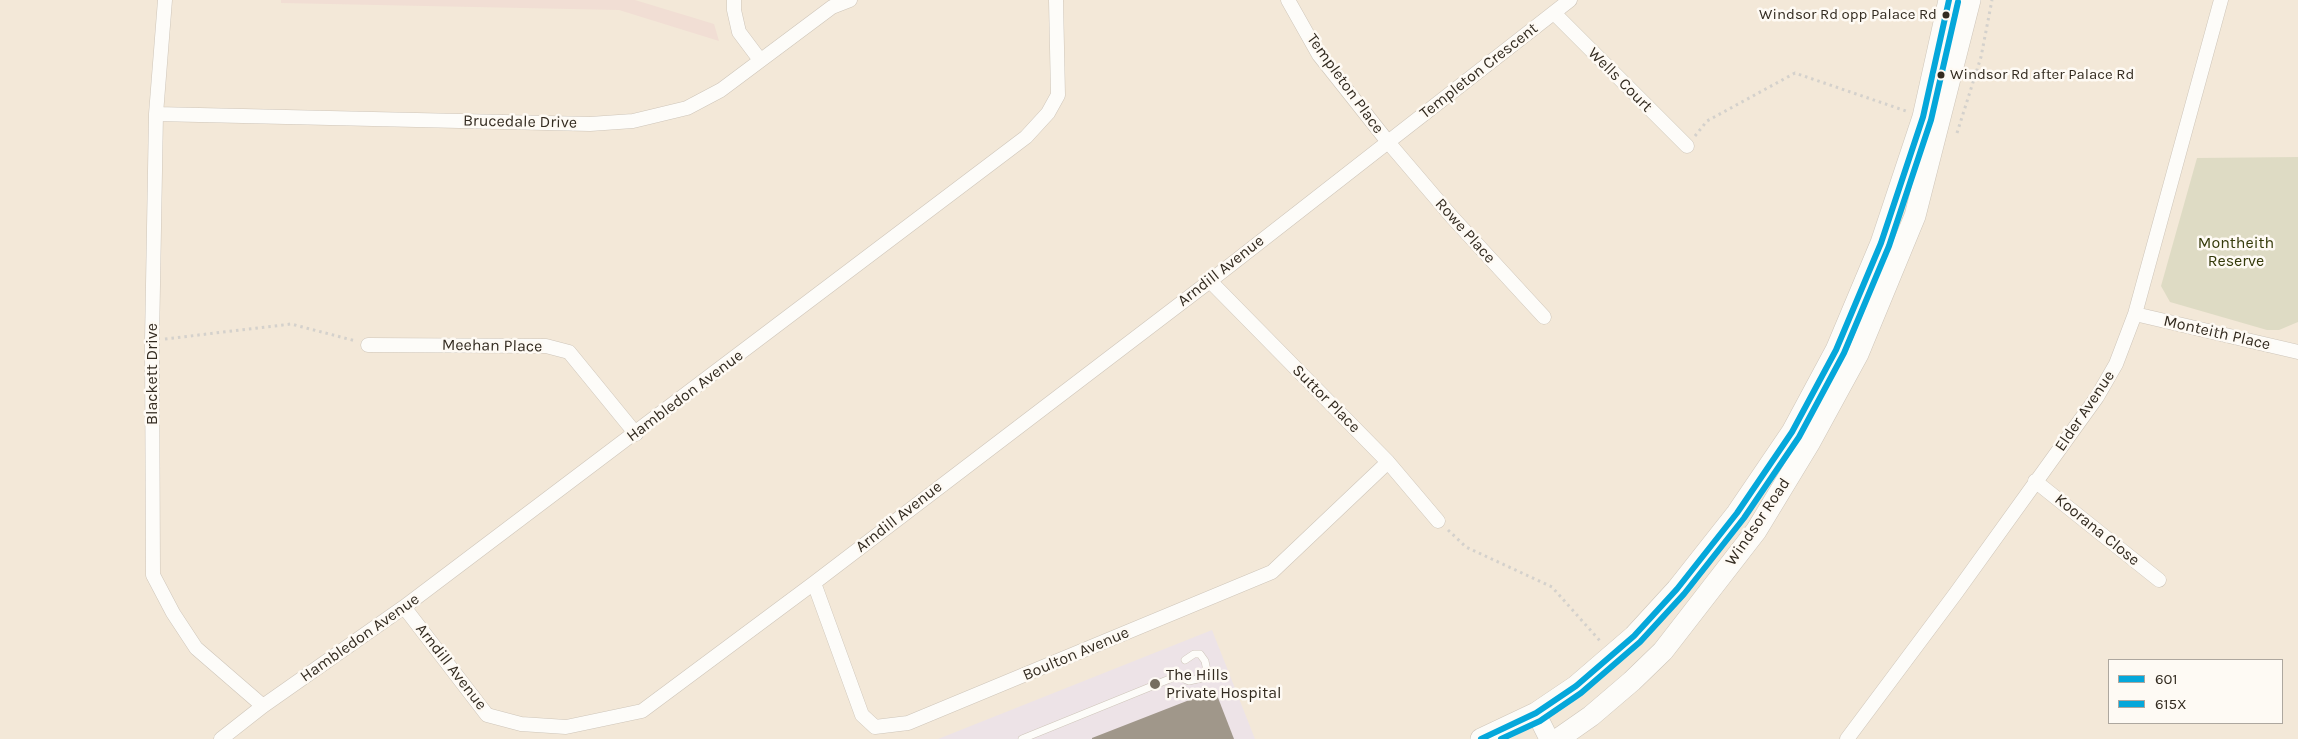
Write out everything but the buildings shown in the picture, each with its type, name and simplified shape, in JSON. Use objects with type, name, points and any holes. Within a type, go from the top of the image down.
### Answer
[{"type":"main road","name":"Windsor Road","points":[[1481,739],[1536,713],[1576,686],[1613,655],[1677,589],[1737,513],[1792,432],[1836,350],[1881,243],[1922,117],[1949,0]]},
{"type":"main road","name":"Windsor Road","points":[[1558,739],[1591,716],[1663,651],[1756,531],[1814,434],[1858,354],[1915,216],[1970,0]]},
{"type":"main road","points":[[1536,713],[1549,739]]},
{"type":"street","name":"Blackett Drive","points":[[164,0],[156,114],[152,341],[153,575],[172,613],[196,648],[263,706]]},
{"type":"street","points":[[734,0],[734,10],[739,32],[760,60]]},
{"type":"street","name":"Brucedale Drive","points":[[156,114],[590,124],[633,121],[687,108],[721,90],[832,8],[850,0]]},
{"type":"street","name":"Hambledon Avenue","points":[[221,739],[263,706],[404,607],[636,434],[1026,137],[1048,113],[1058,95],[1056,0]]},
{"type":"street","name":"Templeton Place","points":[[1288,0],[1319,55],[1388,142]]},
{"type":"street","name":"Templeton Crescent","points":[[1388,142],[1570,0]]},
{"type":"street","name":"Elder Avenue","points":[[1847,739],[1956,593],[2097,397],[2116,364],[2135,314],[2221,0]]},
{"type":"street","name":"Wells Court","points":[[1554,13],[1687,146]]},
{"type":"street","name":"Arndill Avenue","points":[[404,607],[487,715],[521,724],[566,727],[642,711],[814,583],[1210,281],[1388,142]]},
{"type":"street","name":"Rowe Place","points":[[1388,142],[1452,217],[1544,317]]},
{"type":"street","name":"Suttor Place","points":[[1210,281],[1388,462],[1438,521]]},
{"type":"street","name":"Monteith Place","points":[[2135,314],[2298,352]]},
{"type":"street","name":"Meehan Place","points":[[368,345],[546,346],[569,352],[636,434]]},
{"type":"street","name":"Boulton Avenue","points":[[814,583],[862,716],[875,727],[908,724],[1272,572],[1388,462]]},
{"type":"street","name":"Koorana Close","points":[[2035,481],[2159,580]]},
{"type":"lane","points":[[1022,739],[1176,676],[1189,681],[1196,681],[1202,678],[1207,671],[1205,661],[1200,654],[1194,654],[1185,660]]},
{"type":"path","points":[[1687,146],[1707,121],[1795,73],[1907,112]]},
{"type":"path","points":[[152,341],[291,324],[368,345]]},
{"type":"path","points":[[1438,521],[1466,547],[1552,587],[1613,655]]},
{"type":"shaded area","points":[[281,0],[635,0],[714,24],[719,41],[619,10],[281,3]]},
{"type":"shaded area","name":"The Hills Private Hospital","points":[[1212,630],[1255,739],[938,739]]},
{"type":"green space","name":"Montheith Reserve","points":[[2298,157],[2298,322],[2279,330],[2267,330],[2170,302],[2161,286],[2197,158]]},
{"type":"transit line","name":"601","points":[[1481,739],[1536,713],[1576,686],[1634,636],[1677,589],[1737,513],[1792,432],[1836,350],[1881,243],[1923,117],[1949,0]]},
{"type":"transit line","name":"615X","points":[[1501,739],[1540,721],[1581,693],[1640,642],[1684,594],[1744,518],[1799,437],[1844,353],[1889,246],[1931,120],[1958,2]]},
{"type":"place","name":"Windsor Rd opp Palace Rd","points":[[1946,15]]},
{"type":"place","name":"Windsor Rd after Palace Rd","points":[[1941,75]]},
{"type":"place","name":"The Hills Private Hospital","points":[[1155,684]]}]
